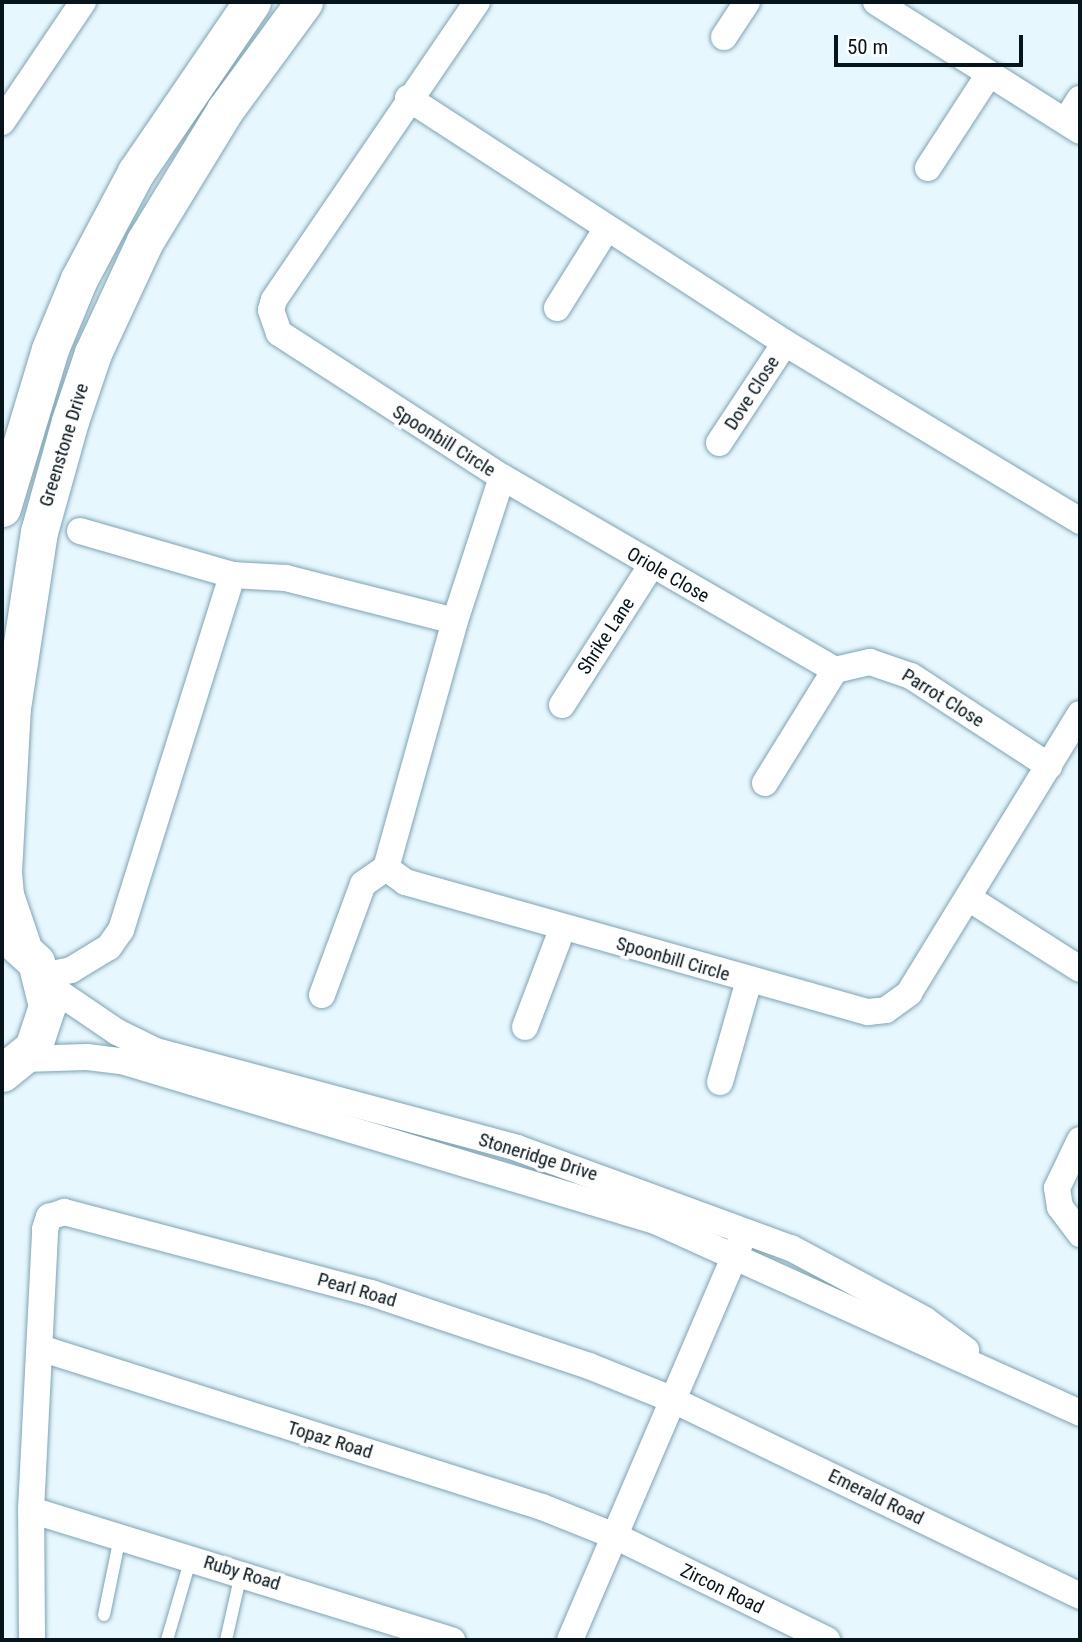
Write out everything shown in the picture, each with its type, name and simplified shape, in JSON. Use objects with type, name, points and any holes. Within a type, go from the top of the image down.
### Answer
[{"type":"main road","points":[[2,508],[46,361],[79,279],[136,172],[252,2]]},
{"type":"main road","name":"Greenstone Drive","points":[[44,980],[12,938],[3,872],[12,708],[39,532],[69,421],[93,353],[145,241],[225,110],[304,2]]},
{"type":"main road","points":[[9,1077],[45,1021],[44,980]]},
{"type":"street","points":[[2,122],[83,2]]},
{"type":"street","name":"Spoonbill Circle","points":[[477,2],[408,98],[274,300],[273,321],[288,343],[502,477],[454,621],[386,868],[405,882],[749,980],[867,1012],[886,1010],[909,993],[970,899],[1080,714]]},
{"type":"street","points":[[724,37],[747,2]]},
{"type":"street","points":[[885,4],[989,74],[1073,126],[1080,99]]},
{"type":"street","points":[[928,168],[989,74]]},
{"type":"street","points":[[408,98],[785,342],[1080,521]]},
{"type":"street","points":[[556,308],[607,228]]},
{"type":"street","name":"Dove Close","points":[[719,443],[785,342]]},
{"type":"street","name":"Oriole Close","points":[[502,477],[651,566],[835,670]]},
{"type":"street","points":[[80,531],[232,575],[286,578],[454,621]]},
{"type":"street","name":"Shrike Lane","points":[[562,705],[651,566]]},
{"type":"street","points":[[44,980],[71,970],[109,947],[121,930],[232,575]]},
{"type":"street","name":"Parrot Close","points":[[835,670],[870,662],[896,668],[1049,766]]},
{"type":"street","points":[[765,783],[835,670]]},
{"type":"street","points":[[322,995],[363,884],[372,874],[386,868]]},
{"type":"street","points":[[970,899],[1080,969]]},
{"type":"street","points":[[525,1027],[563,927]]},
{"type":"street","name":"Stoneridge Drive","points":[[44,980],[117,1032],[156,1051],[517,1148],[740,1242]]},
{"type":"street","points":[[720,1082],[749,980]]},
{"type":"street","name":"Stoneridge Drive","points":[[9,1077],[87,1057],[125,1062],[740,1242],[792,1248],[925,1320],[1009,1382],[1080,1413]]},
{"type":"street","points":[[1080,1140],[1057,1188],[1060,1207],[1080,1234]]},
{"type":"street","name":"Pearl Road","points":[[40,1348],[46,1229],[49,1217],[64,1212],[371,1293],[536,1346],[671,1399]]},
{"type":"street","points":[[570,1640],[617,1537],[671,1399],[740,1242]]},
{"type":"street","points":[[32,1640],[31,1510],[40,1348]]},
{"type":"street","name":"Topaz Road","points":[[40,1348],[542,1507],[617,1537]]},
{"type":"street","name":"Emerald Road","points":[[671,1399],[1080,1596]]},
{"type":"street","name":"Ruby Road","points":[[31,1510],[452,1640]]},
{"type":"street","name":"Zircon Road","points":[[617,1537],[827,1640]]},
{"type":"lane","points":[[104,1615],[120,1537]]},
{"type":"lane","points":[[167,1640],[191,1558]]},
{"type":"lane","points":[[226,1640],[242,1573]]}]
